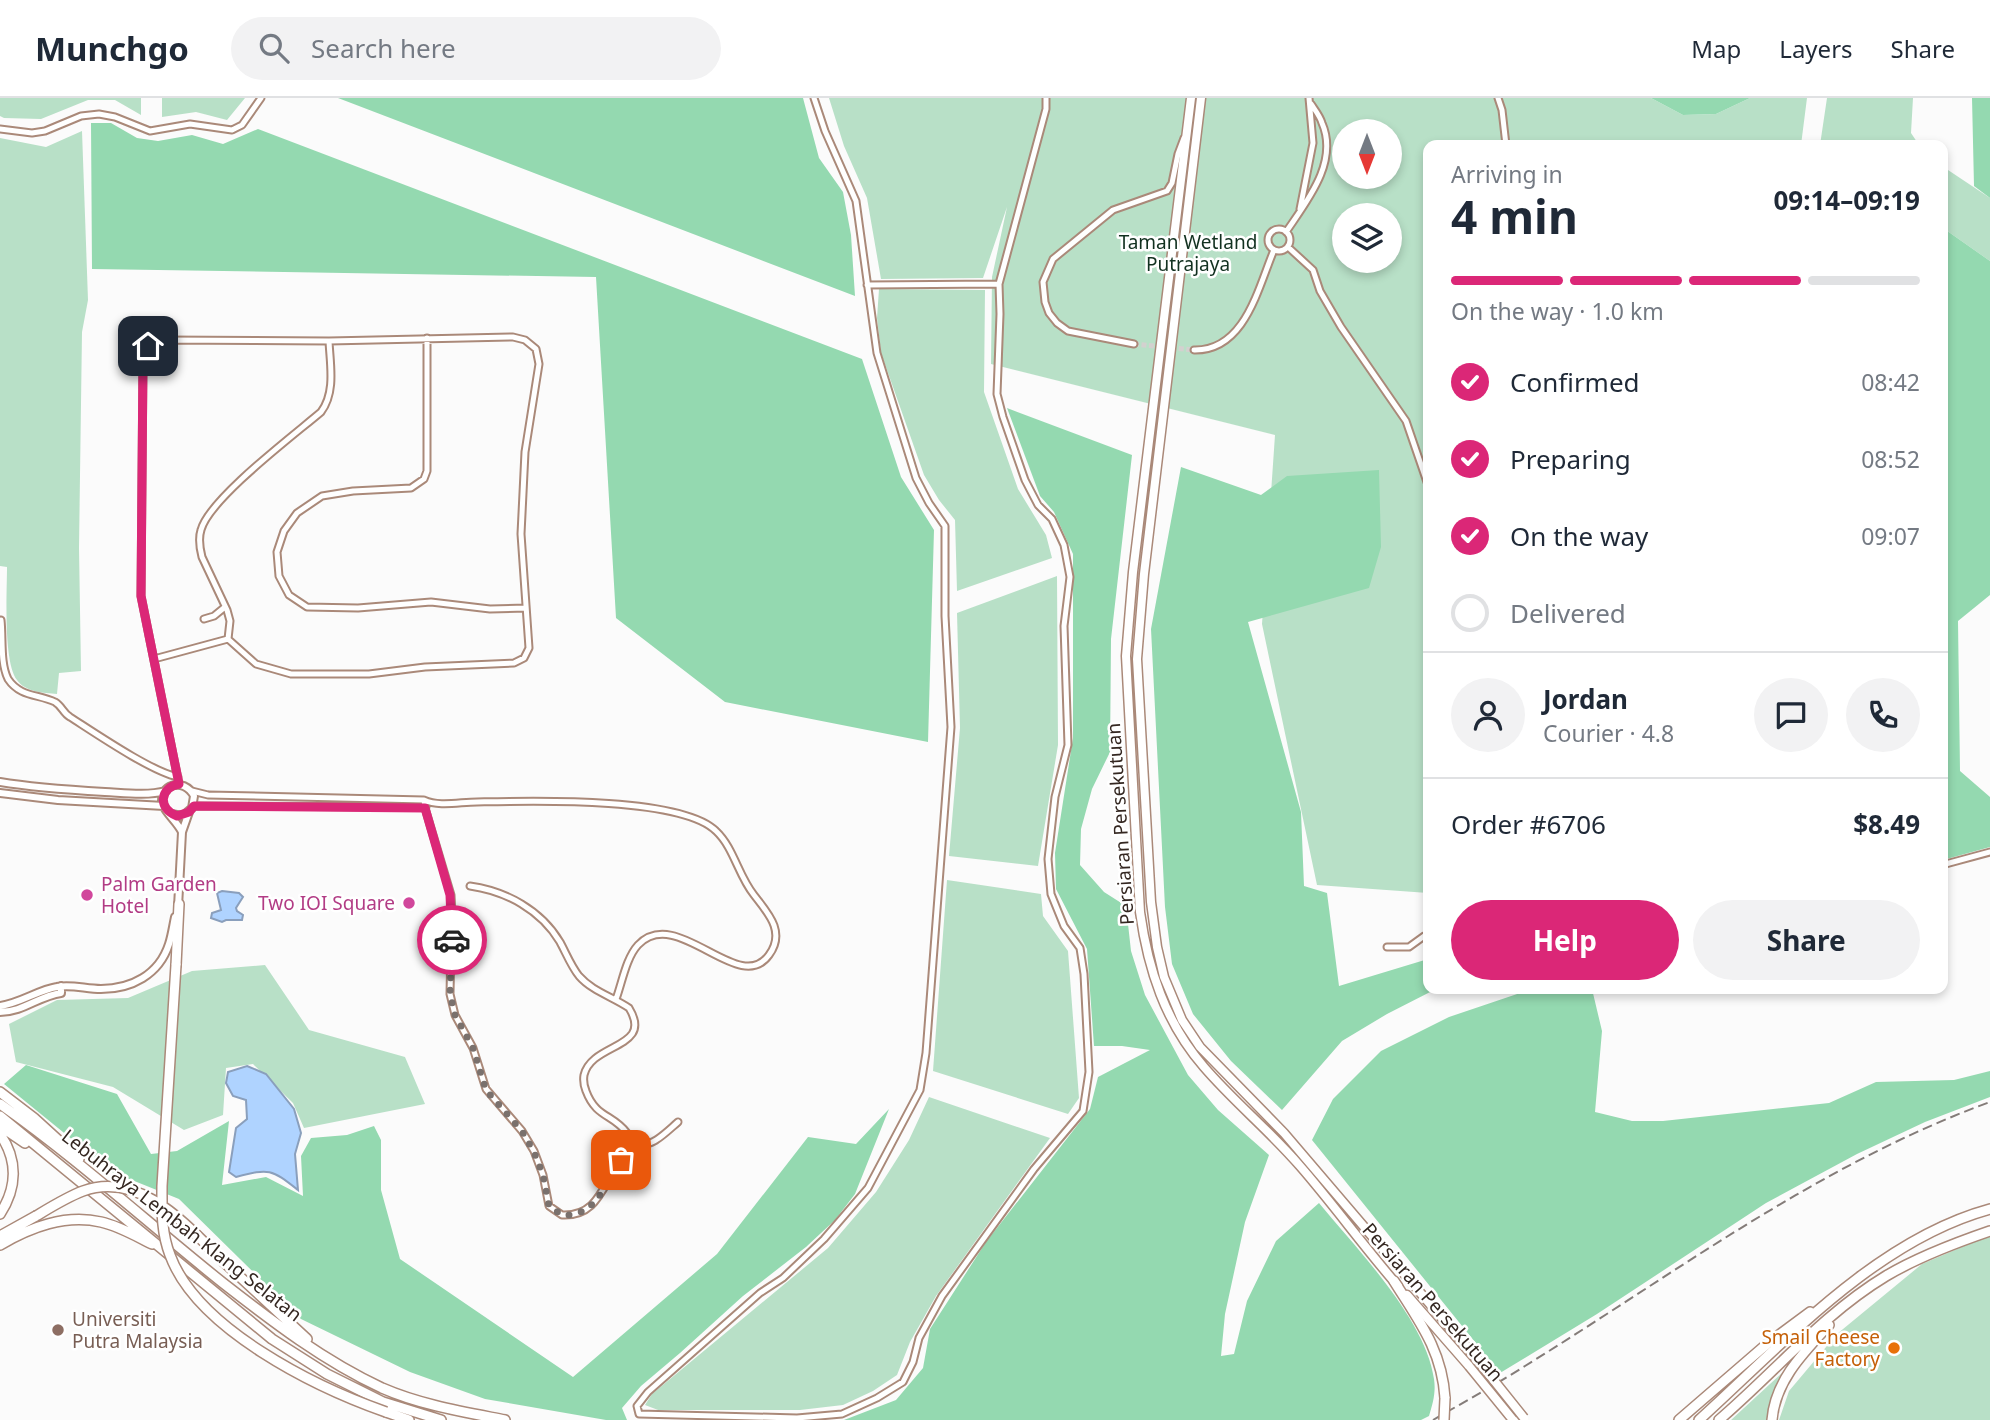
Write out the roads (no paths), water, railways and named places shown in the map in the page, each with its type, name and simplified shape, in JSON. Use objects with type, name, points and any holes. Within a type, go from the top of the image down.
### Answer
[{"type":"highway","points":[[179,904],[162,1185],[162,1219],[170,1255],[193,1296],[230,1330],[326,1389],[409,1420]]},
{"type":"highway","points":[[0,1092],[72,1152],[91,1174]]},
{"type":"highway","name":"Lebuhraya Lembah Klang Selatan","points":[[1,1109],[91,1174],[129,1208],[274,1323],[326,1357],[383,1388],[410,1398],[505,1420]]},
{"type":"highway","name":"Lebuhraya Lembah Klang Selatan","points":[[1,1109],[42,1152],[272,1339],[327,1374],[383,1402],[441,1420]]},
{"type":"highway","points":[[0,1126],[42,1152]]},
{"type":"highway","points":[[0,1134],[11,1153],[14,1167],[13,1189],[0,1214]]},
{"type":"highway","points":[[0,1236],[84,1191],[99,1187],[125,1189],[144,1196],[169,1210],[326,1357]]},
{"type":"highway","points":[[1699,1420],[1831,1300],[1873,1266],[1957,1219],[1990,1209]]},
{"type":"highway","points":[[0,1245],[23,1232],[51,1222],[76,1220],[118,1227],[163,1249]]},
{"type":"highway","points":[[1720,1420],[1815,1331],[1887,1276],[1956,1242],[1990,1231]]},
{"type":"highway","points":[[1394,1281],[1433,1345],[1444,1377],[1444,1420]]},
{"type":"highway","points":[[1679,1420],[1767,1344],[1831,1300]]},
{"type":"highway","points":[[1772,1420],[1773,1405],[1784,1380],[1849,1303]]},
{"type":"main road","name":"Persiaran Persekutuan","points":[[1191,98],[1133,572],[1126,656],[1140,912],[1145,947],[1158,992],[1175,1026],[1204,1068],[1305,1164],[1476,1358],[1526,1419]]},
{"type":"main road","name":"Persiaran Persekutuan","points":[[1201,98],[1144,574],[1137,659],[1151,902],[1164,977],[1182,1020],[1200,1046],[1258,1106],[1394,1281],[1513,1420]]},
{"type":"street","points":[[0,129],[32,133],[45,131],[81,116],[99,114],[115,117],[150,131],[190,124],[232,130],[242,125],[261,98]]},
{"type":"street","points":[[814,98],[825,131],[856,201],[877,353],[912,466],[929,503],[945,526],[945,616],[950,727],[926,1053],[920,1090],[868,1188],[824,1239],[783,1278],[760,1293],[648,1392],[637,1406],[639,1414],[797,1418],[842,1414],[903,1382],[913,1362],[919,1338],[942,1296],[1027,1178],[1083,1111],[1089,1072],[1084,974],[1080,948],[1064,926],[1051,894],[1048,859],[1055,797],[1069,745],[1064,626],[1070,577],[1064,545],[1052,519],[1038,505],[1025,480],[997,394],[999,284],[1046,109],[1046,98]]},
{"type":"street","points":[[1498,98],[1505,140]]},
{"type":"street","points":[[1286,232],[1322,174],[1326,155],[1327,139],[1310,101]]},
{"type":"street","points":[[1298,215],[1313,143],[1310,101]]},
{"type":"street","points":[[1134,344],[1068,331],[1057,323],[1049,313],[1043,293],[1045,275],[1053,259],[1118,206],[1167,191],[1172,183],[1178,154],[1187,132]]},
{"type":"street","points":[[1277,230],[1286,232],[1290,239],[1288,247],[1284,250],[1273,250],[1268,241],[1269,236],[1277,230]]},
{"type":"street","points":[[1288,247],[1313,270],[1320,291],[1341,327],[1406,421],[1423,470]]},
{"type":"street","points":[[1194,350],[1213,348],[1238,330],[1246,317],[1273,250]]},
{"type":"street","points":[[867,285],[999,284]]},
{"type":"street","points":[[179,781],[141,596],[145,352],[148,346],[161,340],[329,341],[513,337],[524,340],[536,349],[539,364],[525,452],[521,534],[529,648],[524,658],[514,663],[425,667],[369,674],[291,674],[256,664],[228,639]]},
{"type":"street","points":[[427,338],[427,471],[424,479],[411,488],[353,491],[322,496],[308,503],[284,531],[277,552],[279,576],[289,595],[307,607],[358,608],[430,602],[490,609],[526,608]]},
{"type":"street","points":[[228,639],[230,621],[202,557],[201,529],[237,483],[321,412],[330,394],[329,341]]},
{"type":"street","points":[[204,619],[214,616],[225,607]]},
{"type":"street","points":[[1,620],[6,676],[15,688],[62,706],[65,714],[170,775],[192,791],[208,795],[424,800],[432,804]]},
{"type":"street","points":[[154,659],[228,639]]},
{"type":"street","points":[[179,781],[166,791],[163,798],[164,806],[182,832]]},
{"type":"street","points":[[0,782],[116,793],[144,794],[166,791]]},
{"type":"street","points":[[171,814],[183,816],[189,812],[194,806],[192,791]]},
{"type":"street","points":[[0,793],[164,806]]},
{"type":"street","points":[[424,800],[450,895],[453,936],[450,945],[450,994],[455,1015],[473,1048],[486,1090],[522,1131],[534,1152],[543,1175],[549,1206],[562,1215],[572,1216],[589,1207],[597,1200],[621,1160],[633,1149],[655,1141],[678,1122]]},
{"type":"street","points":[[194,806],[425,808],[432,804],[477,802],[612,803],[689,816],[702,821],[716,830],[726,843],[748,888],[773,919],[776,940],[769,956],[755,965],[740,966],[725,961],[685,938],[658,936],[636,947],[616,999]]},
{"type":"street","points":[[0,1006],[19,1003],[61,989],[114,988],[137,982],[147,976],[169,945],[181,889],[182,832],[189,812]]},
{"type":"street","points":[[1948,862],[1990,852]]},
{"type":"street","points":[[470,886],[501,893],[539,916],[559,941],[577,974],[598,991],[629,1008],[633,1015],[632,1034],[622,1044],[601,1052],[594,1058],[585,1072],[584,1085],[594,1108],[626,1132],[633,1149]]},
{"type":"street","points":[[1387,947],[1409,947],[1423,937]]},
{"type":"street","points":[[0,1012],[20,1010],[61,989]]},
{"type":"water","points":[[217,893],[239,893],[243,897],[236,908],[243,915],[242,920],[222,922],[211,918],[212,913],[221,910]]},
{"type":"water","points":[[247,1066],[266,1074],[294,1109],[301,1133],[295,1154],[298,1190],[270,1172],[236,1177],[229,1172],[236,1128],[247,1119],[246,1100],[233,1096],[226,1083],[228,1072]]},
{"type":"tunnel","points":[[1134,344],[1194,350]]},
{"type":"railway","points":[[1433,1420],[1514,1373],[1808,1188],[1927,1127],[1990,1102]]},
{"type":"place","name":"Palm Garden Hotel","points":[[87,895]]},
{"type":"place","name":"Two IOI Square","points":[[409,903]]},
{"type":"place","name":"Universiti Putra Malaysia","points":[[58,1330]]},
{"type":"place","name":"Smail Cheese Factory","points":[[1894,1348]]},
{"type":"park label","name":"Taman Wetland Putrajaya","points":[[1188,253]]}]
